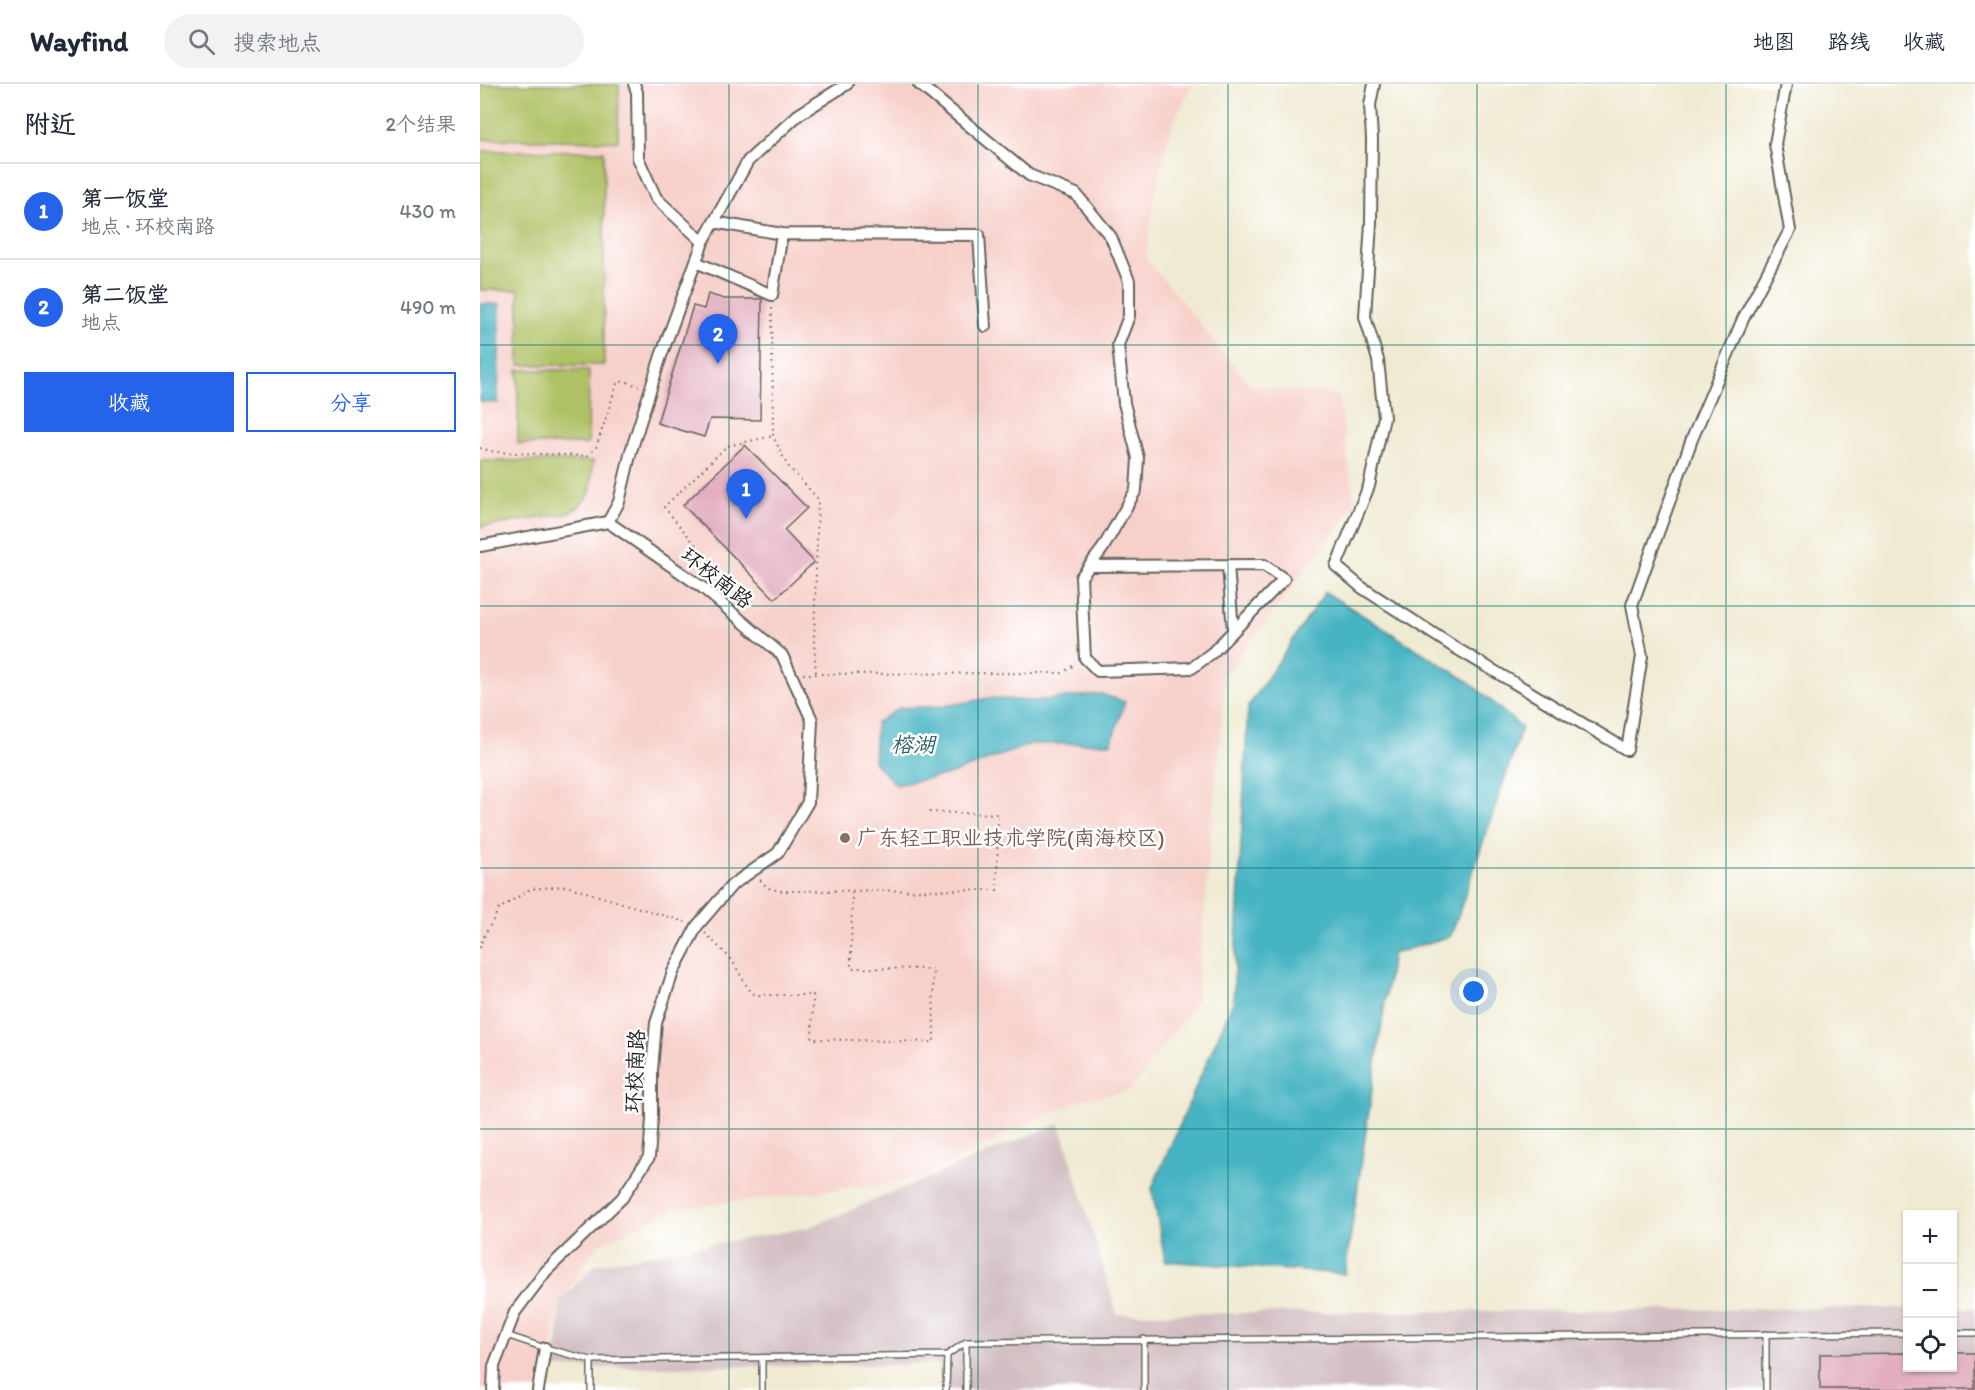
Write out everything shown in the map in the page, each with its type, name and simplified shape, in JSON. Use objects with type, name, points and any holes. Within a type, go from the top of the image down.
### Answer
[{"type":"street","points":[[634,84],[637,92],[638,158],[656,198],[703,242]]},
{"type":"street","points":[[480,546],[608,522],[619,502],[631,451],[703,242],[748,161],[798,115],[847,84]]},
{"type":"street","points":[[919,84],[1029,175],[1076,194],[1111,237],[1129,281],[1129,316],[1118,345],[1124,403],[1138,458],[1136,490],[1103,548],[1081,576],[1084,658],[1098,670],[1192,668],[1213,652],[1284,579],[1264,565],[1089,566]]},
{"type":"street","points":[[1374,84],[1370,105],[1371,223],[1365,317],[1378,360],[1384,417],[1369,486],[1336,566],[1361,587],[1454,646],[1627,750],[1642,656],[1632,605],[1692,439],[1743,320],[1790,230],[1775,144],[1786,84]]},
{"type":"street","points":[[714,222],[782,234],[979,235],[985,326]]},
{"type":"street","points":[[696,262],[772,295],[782,234]]},
{"type":"street","name":"环校南路","points":[[493,1390],[494,1366],[514,1312],[546,1271],[622,1198],[649,1157],[656,1023],[673,972],[697,926],[732,885],[778,853],[808,802],[812,720],[782,656],[703,588],[608,522]]},
{"type":"street","points":[[1228,565],[1233,631]]},
{"type":"street","points":[[538,1390],[545,1348]]},
{"type":"lane","points":[[1957,1333],[1975,1333]]},
{"type":"lane","points":[[1766,1334],[1766,1390]]},
{"type":"lane","points":[[506,1335],[591,1360],[947,1355],[966,1342],[1903,1334]]},
{"type":"lane","points":[[1144,1339],[1144,1390]]},
{"type":"lane","points":[[966,1342],[966,1390]]},
{"type":"lane","points":[[946,1390],[947,1355]]},
{"type":"lane","points":[[762,1358],[762,1390]]},
{"type":"lane","points":[[591,1360],[591,1390]]},
{"type":"path","points":[[772,295],[773,436],[787,465],[818,499],[814,641],[816,674]]},
{"type":"path","points":[[480,448],[495,452],[587,456],[597,448],[617,384],[624,381],[651,390]]},
{"type":"path","points":[[703,588],[715,568],[664,507],[727,446],[773,436]]},
{"type":"path","points":[[790,674],[1062,673],[1084,658]]},
{"type":"path","points":[[751,871],[768,888],[780,891],[997,890],[998,814],[925,812]]},
{"type":"path","points":[[480,948],[499,909],[530,889],[566,886],[697,926],[732,960],[748,988],[755,995],[813,995],[812,1039],[934,1042],[933,969],[851,968],[852,890]]},
{"type":"shaded area","name":"广东轻工职业技术学院(南海校区)","points":[[480,84],[1193,84],[1171,127],[1154,199],[1146,258],[1251,386],[1339,395],[1355,505],[1226,674],[1196,1001],[1131,1090],[1081,1100],[1006,1134],[916,1180],[676,1209],[598,1245],[561,1300],[546,1376],[548,1390],[480,1390]]},
{"type":"shaded area","points":[[1060,1123],[1117,1314],[1903,1308],[1903,1372],[1957,1372],[1957,1308],[1975,1308],[1975,1390],[940,1390],[940,1364],[555,1368],[561,1300],[596,1264],[807,1228]]},
{"type":"green space","points":[[480,84],[619,84],[618,141],[480,139]]},
{"type":"green space","points":[[480,151],[604,151],[604,365],[519,365],[519,290],[480,290]]},
{"type":"green space","points":[[518,370],[589,370],[588,444],[518,444]]},
{"type":"green space","points":[[480,461],[593,461],[590,493],[579,507],[566,514],[480,527]]},
{"type":"water","points":[[480,304],[500,304],[498,403],[480,402]]},
{"type":"water","points":[[1325,592],[1468,681],[1522,728],[1451,936],[1392,954],[1345,1274],[1165,1261],[1152,1188],[1233,1002],[1248,707]]},
{"type":"water","name":"榕湖","points":[[1101,694],[1125,702],[1111,743],[1031,744],[951,774],[896,785],[874,762],[876,723],[899,708],[944,706],[990,698],[1033,701]]},
{"type":"building","points":[[708,294],[724,299],[762,299],[760,420],[710,419],[704,437],[657,423],[693,306],[704,309]]},
{"type":"building","points":[[745,445],[807,508],[784,530],[814,562],[775,599],[683,505]]},
{"type":"building","points":[[1903,1353],[1903,1372],[1957,1372],[1957,1353],[1975,1353],[1975,1389],[1820,1389],[1820,1354]]},
{"type":"place","name":"第二饭堂","points":[[718,364]]},
{"type":"place","name":"第一饭堂","points":[[746,519]]},
{"type":"place","name":"广东轻工职业技术学院(南海校区)","points":[[845,838]]}]
